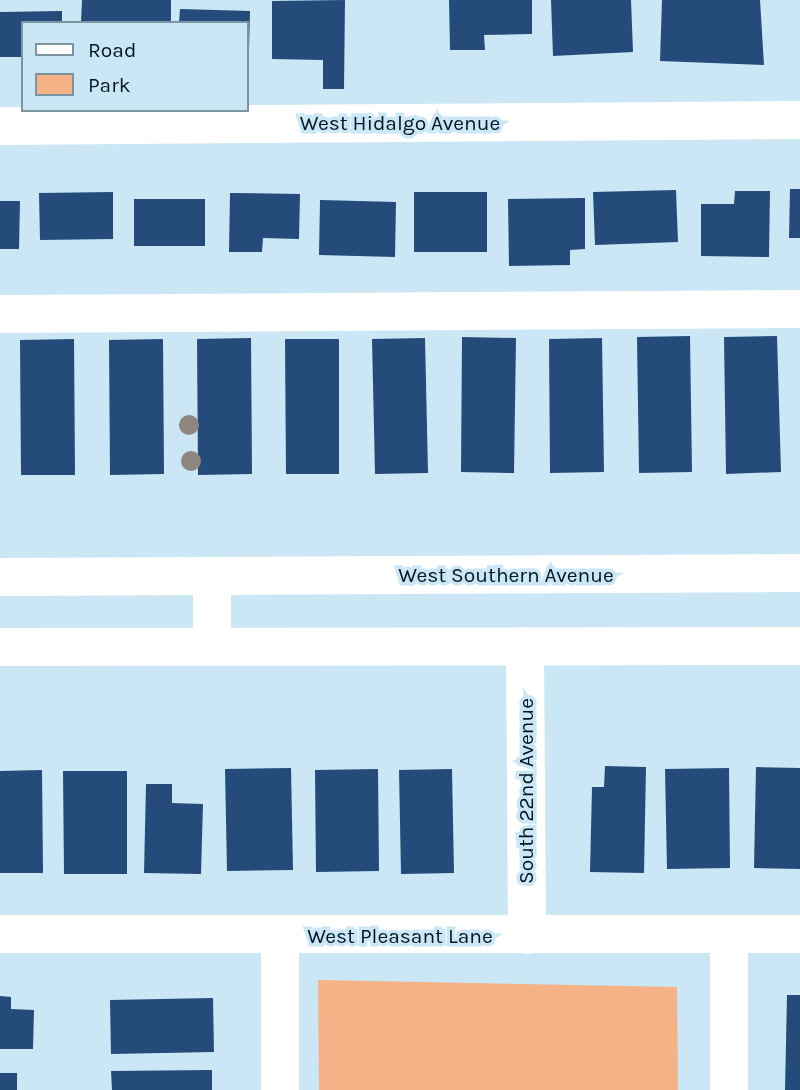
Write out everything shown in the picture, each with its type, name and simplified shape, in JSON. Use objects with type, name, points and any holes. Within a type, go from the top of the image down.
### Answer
[{"type":"street","name":"West Hidalgo Avenue","points":[[0,125],[800,120]]},
{"type":"street","points":[[0,314],[800,309]]},
{"type":"street","name":"West Southern Avenue","points":[[0,577],[800,573]]},
{"type":"street","points":[[212,576],[212,646]]},
{"type":"street","name":"South 22nd Avenue","points":[[525,646],[527,935]]},
{"type":"street","points":[[0,647],[800,646]]},
{"type":"street","name":"West Pleasant Lane","points":[[0,934],[800,934]]},
{"type":"street","points":[[729,934],[729,1090]]},
{"type":"street","points":[[280,936],[280,1090]]},
{"type":"green space","points":[[318,980],[677,987],[678,1090],[319,1090]]},
{"type":"building","points":[[82,0],[171,0],[171,21],[81,21]]},
{"type":"building","points":[[345,0],[344,89],[323,89],[323,60],[272,59],[272,1]]},
{"type":"building","points":[[449,0],[532,0],[532,34],[484,35],[485,50],[450,50]]},
{"type":"building","points":[[551,0],[631,0],[633,52],[553,56]]},
{"type":"building","points":[[662,0],[760,0],[764,65],[660,61]]},
{"type":"building","points":[[180,9],[250,11],[249,51],[248,21],[179,21]]},
{"type":"building","points":[[62,11],[62,21],[21,21],[21,57],[0,57],[0,12]]},
{"type":"building","points":[[790,189],[800,189],[800,238],[789,238]]},
{"type":"building","points":[[676,190],[678,242],[595,245],[593,192]]},
{"type":"building","points":[[735,191],[770,191],[769,257],[701,256],[701,204],[734,204]]},
{"type":"building","points":[[113,192],[113,239],[40,240],[39,193]]},
{"type":"building","points":[[414,192],[487,192],[487,252],[414,252]]},
{"type":"building","points":[[230,193],[300,194],[299,239],[263,238],[262,252],[229,252]]},
{"type":"building","points":[[585,198],[585,249],[570,250],[570,265],[509,266],[508,199]]},
{"type":"building","points":[[134,199],[205,199],[205,246],[134,246]]},
{"type":"building","points":[[320,200],[396,202],[395,257],[319,255]]},
{"type":"building","points":[[0,201],[20,201],[19,249],[0,249]]},
{"type":"building","points":[[690,336],[692,472],[639,473],[637,337]]},
{"type":"building","points":[[777,336],[781,472],[726,474],[724,337]]},
{"type":"building","points":[[462,337],[516,338],[514,473],[461,472]]},
{"type":"building","points":[[251,338],[252,474],[198,475],[197,339]]},
{"type":"building","points":[[425,338],[428,473],[375,474],[372,339]]},
{"type":"building","points":[[602,338],[604,472],[550,473],[549,339]]},
{"type":"building","points":[[74,339],[75,475],[21,475],[20,340]]},
{"type":"building","points":[[163,339],[164,474],[110,475],[109,340]]},
{"type":"building","points":[[285,339],[339,339],[339,474],[286,474]]},
{"type":"building","points":[[605,766],[646,767],[644,873],[590,872],[592,787],[604,787]]},
{"type":"building","points":[[756,767],[800,768],[800,869],[754,868]]},
{"type":"building","points":[[291,768],[293,870],[227,871],[225,769]]},
{"type":"building","points":[[729,768],[730,868],[667,869],[665,769]]},
{"type":"building","points":[[378,769],[379,871],[316,872],[315,770]]},
{"type":"building","points":[[452,769],[454,873],[401,874],[399,770]]},
{"type":"building","points":[[42,770],[43,873],[0,873],[0,771]]},
{"type":"building","points":[[63,771],[127,771],[127,874],[64,874]]},
{"type":"building","points":[[146,784],[172,784],[172,803],[203,804],[201,874],[144,873]]},
{"type":"building","points":[[787,995],[800,995],[800,1090],[785,1090]]},
{"type":"building","points":[[0,996],[11,997],[11,1009],[34,1010],[33,1049],[0,1049]]},
{"type":"building","points":[[213,998],[214,1052],[111,1054],[110,1000]]},
{"type":"building","points":[[212,1070],[212,1090],[112,1090],[111,1071]]},
{"type":"building","points":[[0,1073],[17,1073],[17,1090],[0,1090]]}]
